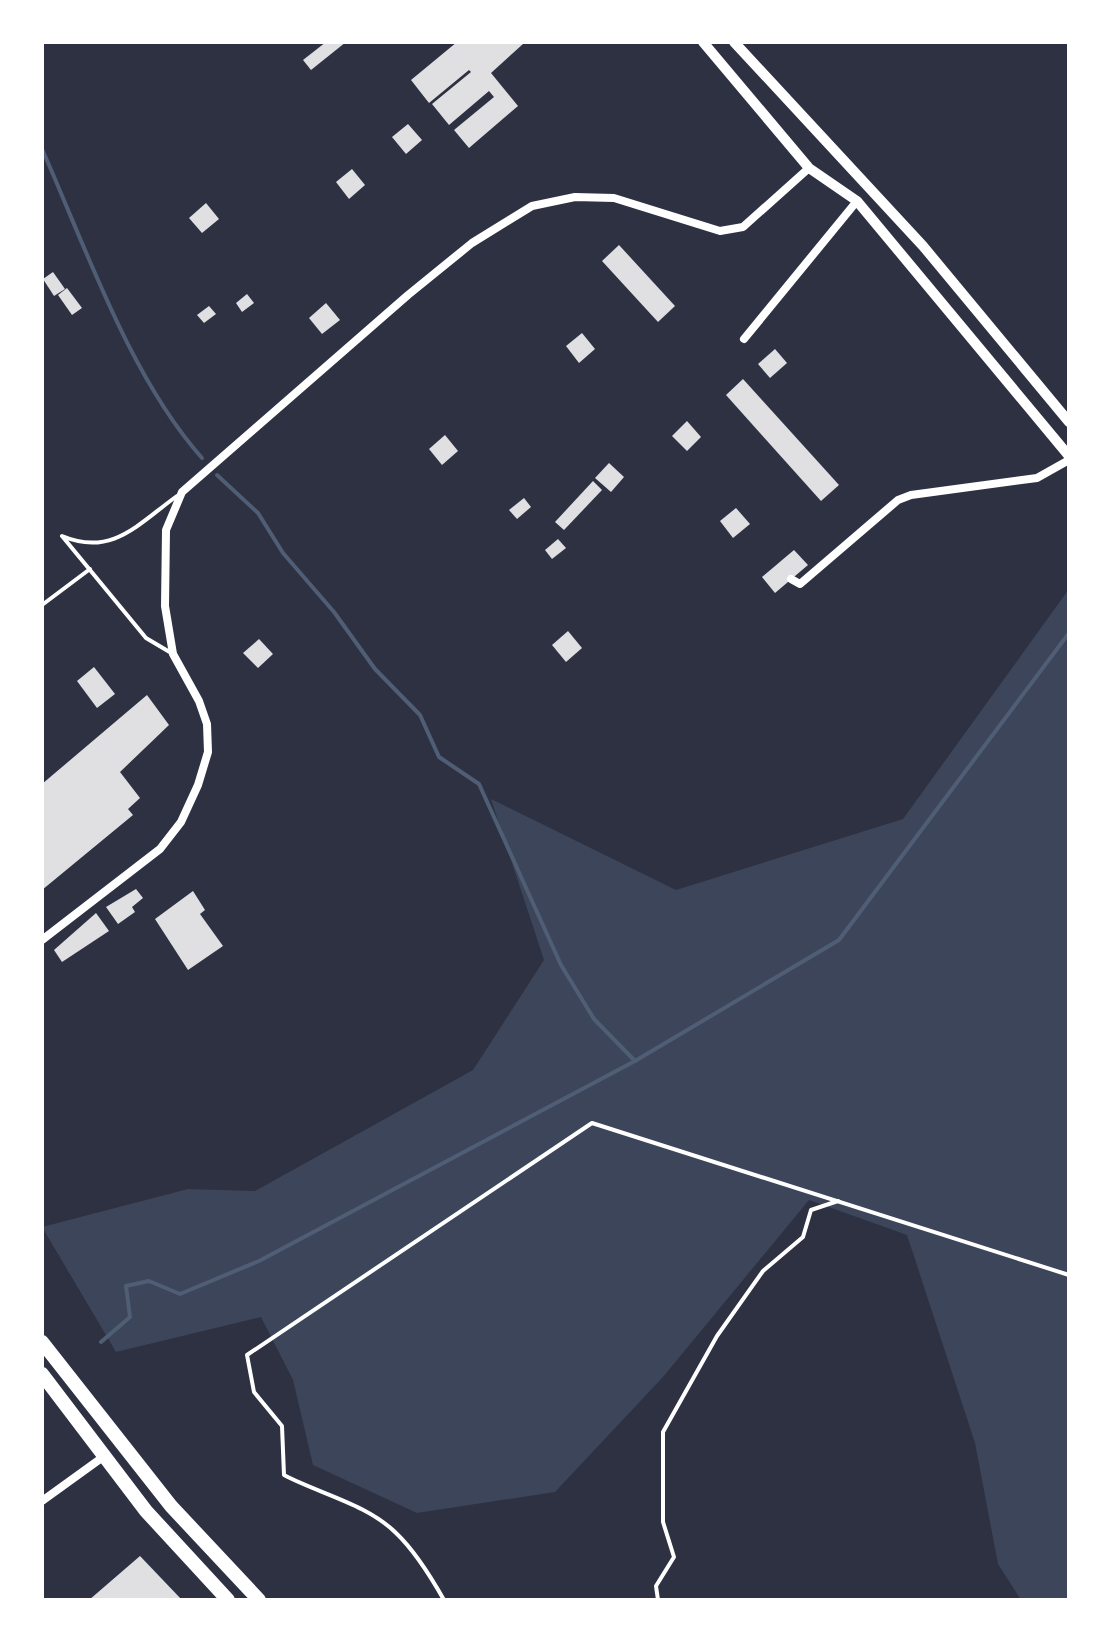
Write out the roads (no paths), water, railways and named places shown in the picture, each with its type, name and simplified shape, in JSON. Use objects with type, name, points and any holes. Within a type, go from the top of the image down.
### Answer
[{"type":"highway","points":[[42,1342],[171,1506],[259,1600]]},
{"type":"highway","points":[[42,1374],[146,1511],[228,1600]]},
{"type":"street","points":[[703,42],[809,168],[857,201],[1069,458],[1037,478],[911,495],[898,500],[800,584],[791,579]]},
{"type":"street","points":[[739,44],[923,246],[1069,422]]},
{"type":"street","points":[[42,940],[160,849],[181,822],[198,785],[208,752],[207,724],[199,701],[173,654],[165,606],[166,530],[182,492],[408,295],[472,243],[532,206],[575,197],[614,198],[720,231],[743,227],[809,168]]},
{"type":"street","points":[[744,339],[857,201]]},
{"type":"street","points":[[906,260],[923,246]]},
{"type":"street","points":[[42,1501],[103,1457]]},
{"type":"lane","points":[[173,654],[146,638],[62,536],[83,545],[112,543],[182,492]]},
{"type":"lane","points":[[42,605],[90,569]]},
{"type":"lane","points":[[444,1600],[396,1532],[358,1508],[319,1494],[284,1475],[282,1426],[254,1392],[247,1355],[592,1123],[1069,1275]]},
{"type":"lane","points":[[658,1600],[656,1586],[674,1557],[663,1522],[663,1432],[717,1336],[763,1271],[803,1237],[811,1210],[838,1201]]},
{"type":"waterway","points":[[42,149],[131,351],[176,426],[202,458]]},
{"type":"waterway","points":[[217,475],[258,513],[283,553],[334,612],[375,669],[420,715],[439,757],[479,784],[561,965],[594,1019],[635,1061]]},
{"type":"waterway","points":[[101,1342],[130,1317],[126,1286],[149,1281],[180,1294],[259,1261],[635,1061],[839,940],[1069,633]]}]
